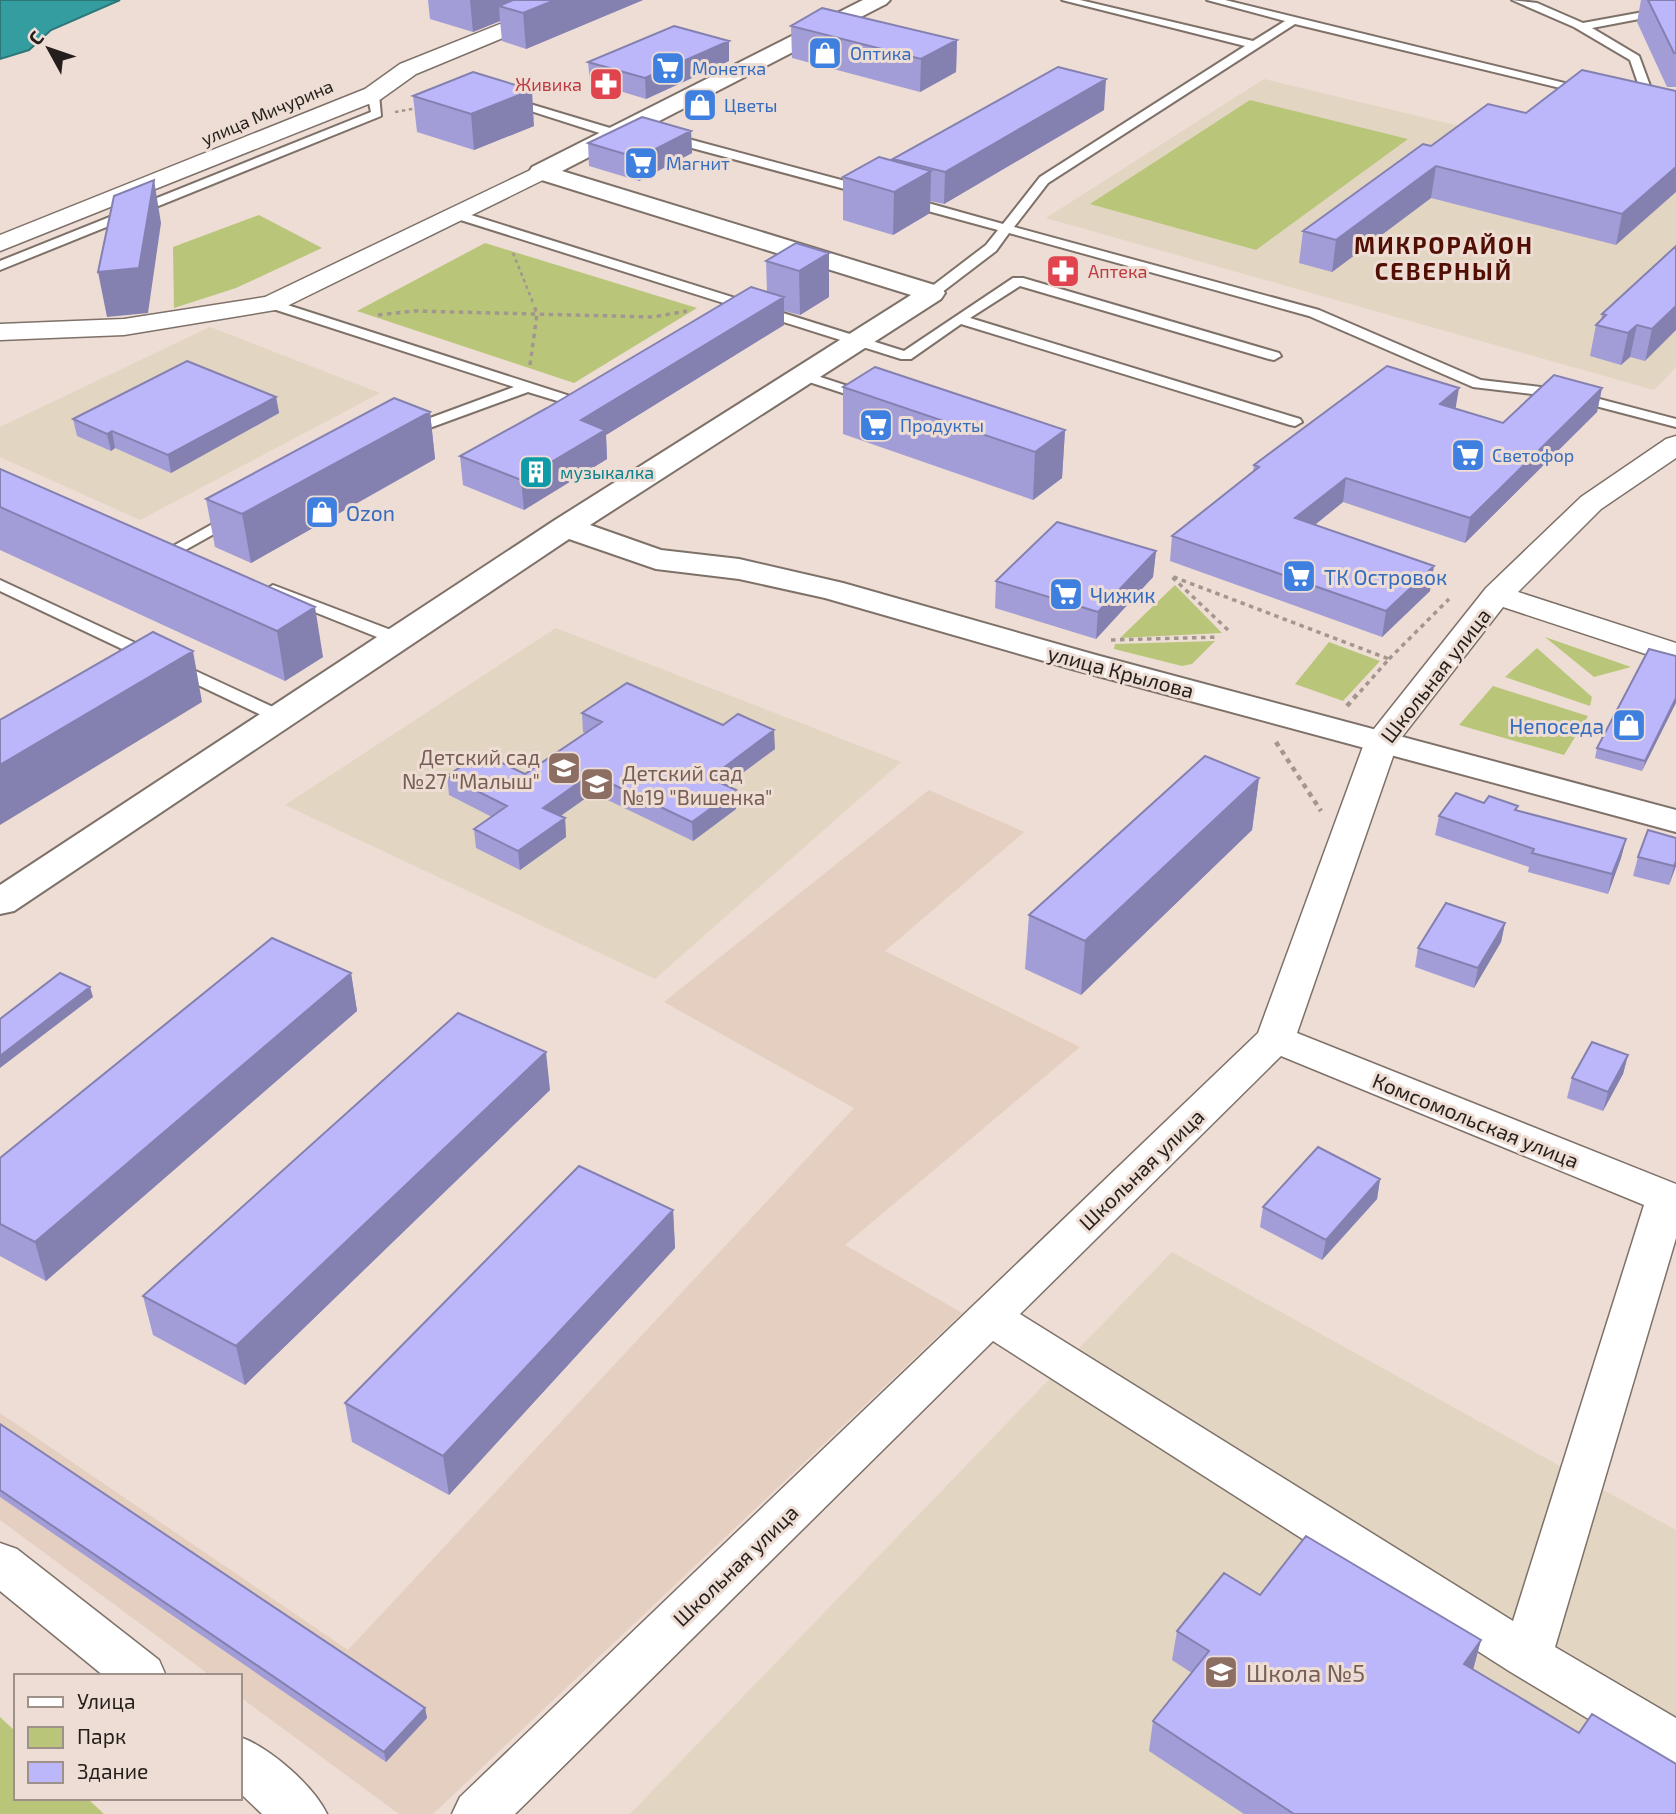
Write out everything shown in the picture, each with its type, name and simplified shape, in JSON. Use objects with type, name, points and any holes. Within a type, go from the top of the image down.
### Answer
[{"type":"street","points":[[382,62],[532,0]]},
{"type":"street","points":[[0,244],[375,104],[408,69],[578,0]]},
{"type":"street","points":[[0,332],[124,327],[272,304],[541,172],[879,0]]},
{"type":"street","name":"улица Мичурина","points":[[166,154],[255,118]]},
{"type":"street","points":[[541,172],[932,293]]},
{"type":"street","points":[[0,902],[282,718],[566,527],[932,293]]},
{"type":"street","name":"Школьная улица","points":[[479,1814],[1275,1038],[1382,741],[1497,595],[1591,503],[1676,445]]},
{"type":"street","name":"улица Крылова","points":[[566,527],[656,559],[739,569],[832,590],[1676,821]]},
{"type":"street","points":[[1497,595],[1676,654]]},
{"type":"street","name":"Комсомольская улица","points":[[1275,1038],[1672,1199]]},
{"type":"street","points":[[1527,1656],[1672,1199]]},
{"type":"street","points":[[990,1317],[1527,1656],[1676,1745]]},
{"type":"street","points":[[0,1563],[139,1674]]},
{"type":"street","points":[[242,1762],[300,1814]]},
{"type":"lane","points":[[1067,0],[1255,45]]},
{"type":"lane","points":[[1212,0],[1243,3],[1294,19],[1599,94]]},
{"type":"lane","points":[[1517,0],[1537,5],[1583,26],[1635,58],[1652,94],[1626,101],[1651,106]]},
{"type":"lane","points":[[1583,26],[1676,9]]},
{"type":"lane","points":[[932,293],[991,248],[1044,180],[1294,19]]},
{"type":"lane","points":[[496,97],[1005,227],[1314,313],[1478,384],[1565,394],[1676,422]]},
{"type":"lane","points":[[0,267],[375,104]]},
{"type":"lane","points":[[455,214],[730,307],[906,356],[1017,281],[1274,356]]},
{"type":"lane","points":[[272,304],[574,402],[597,388]]},
{"type":"lane","points":[[960,320],[1295,422]]},
{"type":"lane","points":[[802,375],[881,402]]},
{"type":"lane","points":[[388,438],[528,387]]},
{"type":"lane","points":[[198,560],[167,547],[244,512]]},
{"type":"lane","points":[[0,585],[282,718]]},
{"type":"lane","points":[[261,585],[398,639]]},
{"type":"path","points":[[375,104],[430,107]]},
{"type":"path","points":[[503,229],[537,314],[528,387]]},
{"type":"path","points":[[325,321],[414,311],[653,317],[730,307]]},
{"type":"path","points":[[1228,630],[1171,576],[1389,659]]},
{"type":"path","points":[[1346,707],[1449,599]]},
{"type":"path","points":[[1110,640],[1219,637]]},
{"type":"path","points":[[1254,707],[1344,847]]},
{"type":"shaded area","points":[[1264,79],[1676,178],[1676,367],[1654,390],[1046,218]]},
{"type":"shaded area","points":[[210,327],[380,393],[140,520],[0,457],[0,427]]},
{"type":"shaded area","name":"Детский сад №19 \"Вишенка\"","points":[[556,628],[901,762],[655,979],[285,805]]},
{"type":"shaded area","points":[[929,790],[1024,832],[885,951],[1080,1047],[845,1245],[962,1313],[433,1814],[399,1814],[242,1698],[242,1674],[208,1674],[0,1520],[0,1413],[348,1650],[854,1108],[664,1002]]},
{"type":"shaded area","name":"Школа №5","points":[[1172,1252],[1676,1530],[1676,1814],[630,1814]]},
{"type":"green space","points":[[1250,100],[1408,139],[1256,250],[1090,204]]},
{"type":"green space","points":[[259,215],[322,248],[236,288],[174,308],[173,247]]},
{"type":"green space","points":[[485,243],[697,308],[574,383],[357,311]]},
{"type":"green space","points":[[1175,585],[1222,633],[1120,638]]},
{"type":"green space","points":[[1545,637],[1631,667],[1594,677]]},
{"type":"green space","points":[[1215,641],[1192,664],[1182,666],[1114,649],[1115,644]]},
{"type":"green space","points":[[1329,642],[1380,661],[1343,701],[1295,684]]},
{"type":"green space","points":[[1537,648],[1592,697],[1590,706],[1505,677]]},
{"type":"green space","points":[[1493,686],[1588,716],[1564,755],[1459,725]]},
{"type":"green space","points":[[0,1717],[14,1730],[14,1800],[89,1800],[104,1814],[0,1814]]},
{"type":"water","points":[[0,0],[120,0],[51,30],[29,50],[0,59]]},
{"type":"building","points":[[513,0],[555,0],[523,13],[499,6]]},
{"type":"building","points":[[1648,0],[1676,0],[1676,53],[1674,53]]},
{"type":"building","points":[[822,8],[957,40],[921,59],[791,26]]},
{"type":"building","points":[[674,26],[729,41],[645,78],[588,62]]},
{"type":"building","points":[[1058,67],[1106,79],[945,172],[893,159]]},
{"type":"building","points":[[1582,70],[1676,91],[1676,167],[1622,214],[1436,166],[1336,240],[1303,231],[1423,144],[1431,146],[1488,104],[1526,113]]},
{"type":"building","points":[[473,72],[532,90],[471,114],[413,96]]},
{"type":"building","points":[[642,117],[691,131],[638,158],[588,143]]},
{"type":"building","points":[[879,157],[931,171],[894,192],[843,177]]},
{"type":"building","points":[[154,180],[139,268],[98,272],[114,196]]},
{"type":"building","points":[[796,243],[829,253],[799,271],[766,261]]},
{"type":"building","points":[[1676,246],[1676,306],[1652,329],[1637,325],[1628,333],[1596,325],[1606,315],[1602,314]]},
{"type":"building","points":[[751,287],[784,297],[581,420],[605,430],[521,480],[460,456],[547,408]]},
{"type":"building","points":[[187,361],[276,397],[168,455],[112,431],[107,434],[73,419]]},
{"type":"building","points":[[1387,366],[1459,388],[1440,404],[1503,423],[1554,375],[1602,388],[1470,518],[1346,478],[1295,518],[1434,566],[1386,611],[1172,536],[1259,467],[1254,465]]},
{"type":"building","points":[[875,367],[1065,430],[1035,452],[843,387]]},
{"type":"building","points":[[394,398],[430,412],[242,514],[206,499]]},
{"type":"building","points":[[0,469],[315,607],[277,631],[0,507]]},
{"type":"building","points":[[1057,522],[1156,551],[1098,612],[996,581]]},
{"type":"building","points":[[153,632],[193,651],[0,765],[0,720]]},
{"type":"building","points":[[1649,649],[1676,656],[1676,698],[1645,761],[1597,748]]},
{"type":"building","points":[[627,683],[723,725],[738,714],[774,730],[710,778],[736,790],[692,822],[591,774],[543,808],[565,818],[518,851],[474,829],[507,806],[447,776],[481,753],[525,774],[602,722],[582,713]]},
{"type":"building","points":[[1205,756],[1259,778],[1085,941],[1029,915]]},
{"type":"building","points":[[1456,793],[1484,803],[1489,796],[1518,806],[1515,810],[1626,839],[1612,874],[1532,853],[1534,849],[1439,816]]},
{"type":"building","points":[[1648,830],[1676,838],[1674,866],[1638,857]]},
{"type":"building","points":[[1446,903],[1505,923],[1478,968],[1418,948]]},
{"type":"building","points":[[272,938],[351,973],[35,1242],[0,1224],[0,1158]]},
{"type":"building","points":[[60,973],[90,987],[0,1056],[0,1019]]},
{"type":"building","points":[[458,1013],[546,1052],[236,1346],[143,1296]]},
{"type":"building","points":[[1592,1042],[1628,1055],[1608,1092],[1572,1078]]},
{"type":"building","points":[[1318,1147],[1380,1179],[1326,1240],[1263,1207]]},
{"type":"building","points":[[579,1166],[673,1210],[443,1456],[345,1403]]},
{"type":"building","points":[[0,1424],[425,1708],[384,1752],[0,1490]]},
{"type":"building","points":[[1306,1536],[1481,1640],[1464,1664],[1579,1733],[1592,1714],[1676,1764],[1676,1814],[1294,1814],[1153,1721],[1209,1651],[1177,1631],[1224,1573],[1260,1595]]},
{"type":"place","name":"Оптика","points":[[825,53]]},
{"type":"place","name":"Монетка","points":[[668,68]]},
{"type":"place","name":"Живика","points":[[606,84]]},
{"type":"place","name":"Цветы","points":[[700,105]]},
{"type":"place","name":"Магнит","points":[[641,163]]},
{"type":"place","name":"Аптека","points":[[1063,271]]},
{"type":"place","name":"Продукты","points":[[876,425]]},
{"type":"place","name":"Светофор","points":[[1468,455]]},
{"type":"place","name":"музыкалка","points":[[536,472]]},
{"type":"place","name":"Ozon","points":[[322,512]]},
{"type":"place","name":"ТК Островок","points":[[1299,576]]},
{"type":"place","name":"Чижик","points":[[1066,594]]},
{"type":"place","name":"Непоседа","points":[[1629,725]]},
{"type":"place","name":"Детский сад №27 \"Малыш\"","points":[[564,768]]},
{"type":"place","name":"Детский сад №19 \"Вишенка\"","points":[[597,784]]},
{"type":"place","name":"Школа №5","points":[[1221,1672]]},
{"type":"district","name":"МИКРОРАЙОН СЕВЕРНЫЙ","points":[[1444,258]]}]
